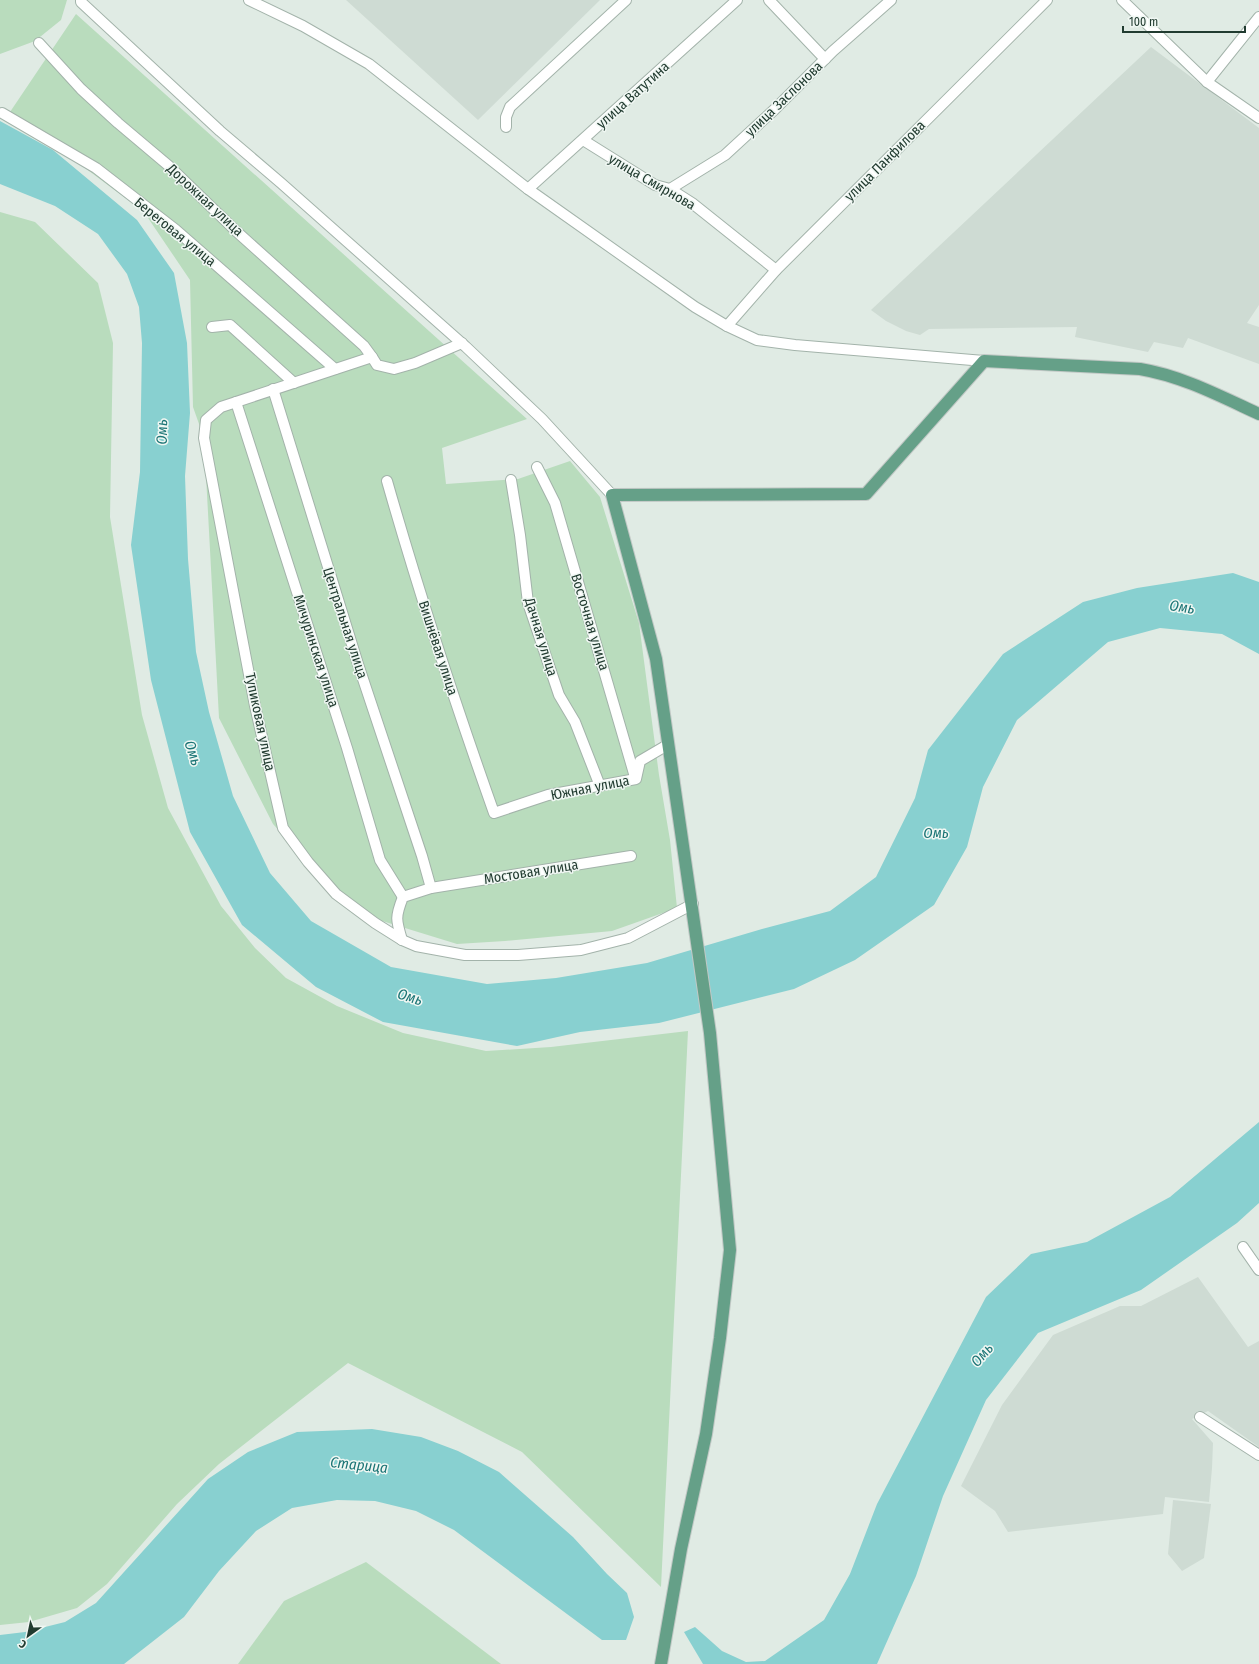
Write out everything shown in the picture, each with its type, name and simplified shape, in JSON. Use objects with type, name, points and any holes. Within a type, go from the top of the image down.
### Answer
[{"type":"main road","points":[[661,1664],[681,1549],[706,1434],[720,1338],[730,1250],[710,1033],[656,659],[612,495],[866,494],[984,361],[1132,369],[1157,372],[1209,391],[1259,414]]},
{"type":"street","points":[[81,0],[81,2],[220,131],[282,183],[462,343],[542,419],[612,495]]},
{"type":"street","points":[[249,0],[303,26],[369,64],[528,189],[695,307],[728,326],[757,340],[795,345],[984,361]]},
{"type":"street","points":[[506,127],[506,117],[510,107],[626,0]]},
{"type":"street","name":"улица Ватутина","points":[[528,189],[737,0]]},
{"type":"street","points":[[769,0],[825,59]]},
{"type":"street","name":"улица Заслонова","points":[[670,189],[725,155],[775,109],[825,59],[891,0]]},
{"type":"street","name":"улица Панфилова","points":[[728,326],[776,270],[1046,0]]},
{"type":"street","points":[[1122,0],[1208,82],[1259,118]]},
{"type":"street","points":[[1208,82],[1259,17]]},
{"type":"street","name":"Дорожная улица","points":[[38,43],[81,89],[118,123],[169,166],[236,231],[364,346],[377,365],[394,369],[415,363],[462,343]]},
{"type":"street","name":"Береговая улица","points":[[2,113],[96,168],[170,225],[335,369]]},
{"type":"street","name":"улица Смирнова","points":[[583,140],[655,185],[670,189],[692,203],[776,270]]},
{"type":"street","points":[[212,327],[230,326],[294,383]]},
{"type":"street","points":[[236,402],[372,357]]},
{"type":"street","name":"Центральная улица","points":[[273,390],[356,657],[422,856],[431,888]]},
{"type":"street","name":"Тупиковая улица","points":[[236,402],[221,407],[206,420],[204,438],[255,706],[284,828],[308,862],[336,894],[375,924],[402,940],[416,946],[465,956],[518,955],[581,950],[628,938],[693,907]]},
{"type":"street","name":"Мичуринская улица","points":[[236,402],[347,748],[380,860],[403,897]]},
{"type":"street","name":"Восточная улица","points":[[537,467],[555,503],[636,779]]},
{"type":"street","name":"Дачная улица","points":[[511,480],[520,535],[528,603],[559,695],[575,722],[600,786]]},
{"type":"street","name":"Вишнёвая улица","points":[[388,481],[413,571],[461,719],[494,813]]},
{"type":"street","name":"Южная улица","points":[[494,813],[548,795],[636,779],[640,761],[669,744]]},
{"type":"street","name":"Мостовая улица","points":[[403,897],[431,888],[631,856]]},
{"type":"street","points":[[402,940],[396,914],[403,897]]},
{"type":"street","points":[[1243,1247],[1259,1270]]},
{"type":"street","points":[[1200,1417],[1259,1455]]},
{"type":"shaded area","points":[[346,0],[600,0],[478,120]]},
{"type":"shaded area","points":[[1151,47],[1259,128],[1259,305],[1247,323],[1259,327],[1259,364],[1188,338],[1183,348],[1154,342],[1148,352],[1075,337],[1077,327],[929,329],[920,335],[906,331],[886,321],[871,310]]},
{"type":"shaded area","points":[[1198,1277],[1248,1347],[1259,1341],[1259,1447],[1208,1411],[1192,1419],[1213,1443],[1209,1502],[1165,1497],[1163,1514],[1008,1532],[995,1511],[961,1486],[1002,1405],[1053,1335],[1120,1306],[1141,1306]]},
{"type":"shaded area","points":[[1173,1500],[1211,1504],[1204,1558],[1182,1571],[1168,1554]]},
{"type":"green space","points":[[0,0],[67,0],[61,20],[35,41],[0,54]]},
{"type":"green space","points":[[76,14],[527,419],[442,448],[446,484],[518,479],[570,461],[600,497],[639,623],[659,775],[670,840],[677,908],[612,931],[457,944],[353,912],[273,824],[219,718],[204,438],[193,407],[190,280],[144,212],[10,112]]},
{"type":"green space","points":[[0,212],[35,222],[98,283],[113,343],[110,517],[142,715],[168,808],[221,906],[255,948],[286,978],[337,1006],[403,1033],[486,1051],[551,1047],[688,1031],[661,1587],[522,1452],[348,1363],[219,1464],[177,1504],[107,1584],[77,1608],[29,1622],[0,1625]]},
{"type":"green space","points":[[366,1562],[501,1664],[238,1664],[284,1601]]},
{"type":"water","name":"Омь","points":[[0,121],[53,150],[137,220],[174,273],[187,343],[190,413],[185,476],[188,559],[196,652],[209,712],[233,796],[270,873],[311,921],[391,967],[487,984],[556,978],[647,963],[762,929],[830,911],[876,877],[915,798],[928,750],[1003,654],[1083,602],[1137,588],[1233,573],[1259,582],[1259,654],[1222,634],[1160,628],[1108,642],[1017,720],[983,787],[967,847],[934,905],[855,960],[794,989],[659,1023],[580,1032],[517,1046],[383,1022],[316,987],[242,925],[190,832],[151,680],[131,545],[140,472],[142,343],[139,307],[127,274],[98,234],[55,206],[0,184]]},
{"type":"water","name":"Омь","points":[[1259,1122],[1259,1203],[1237,1223],[1141,1290],[1038,1333],[986,1400],[943,1496],[916,1576],[877,1664],[703,1664],[684,1632],[695,1627],[722,1651],[746,1662],[765,1661],[824,1620],[850,1574],[877,1504],[986,1297],[1031,1254],[1087,1242],[1170,1197]]},
{"type":"water","name":"Старица","points":[[372,1429],[421,1437],[458,1451],[499,1472],[573,1537],[607,1574],[627,1593],[634,1617],[626,1640],[602,1640],[454,1530],[416,1511],[375,1501],[337,1500],[292,1508],[256,1531],[219,1571],[184,1617],[124,1664],[0,1664],[0,1635],[25,1632],[65,1622],[96,1603],[208,1479],[248,1452],[297,1432]]}]
